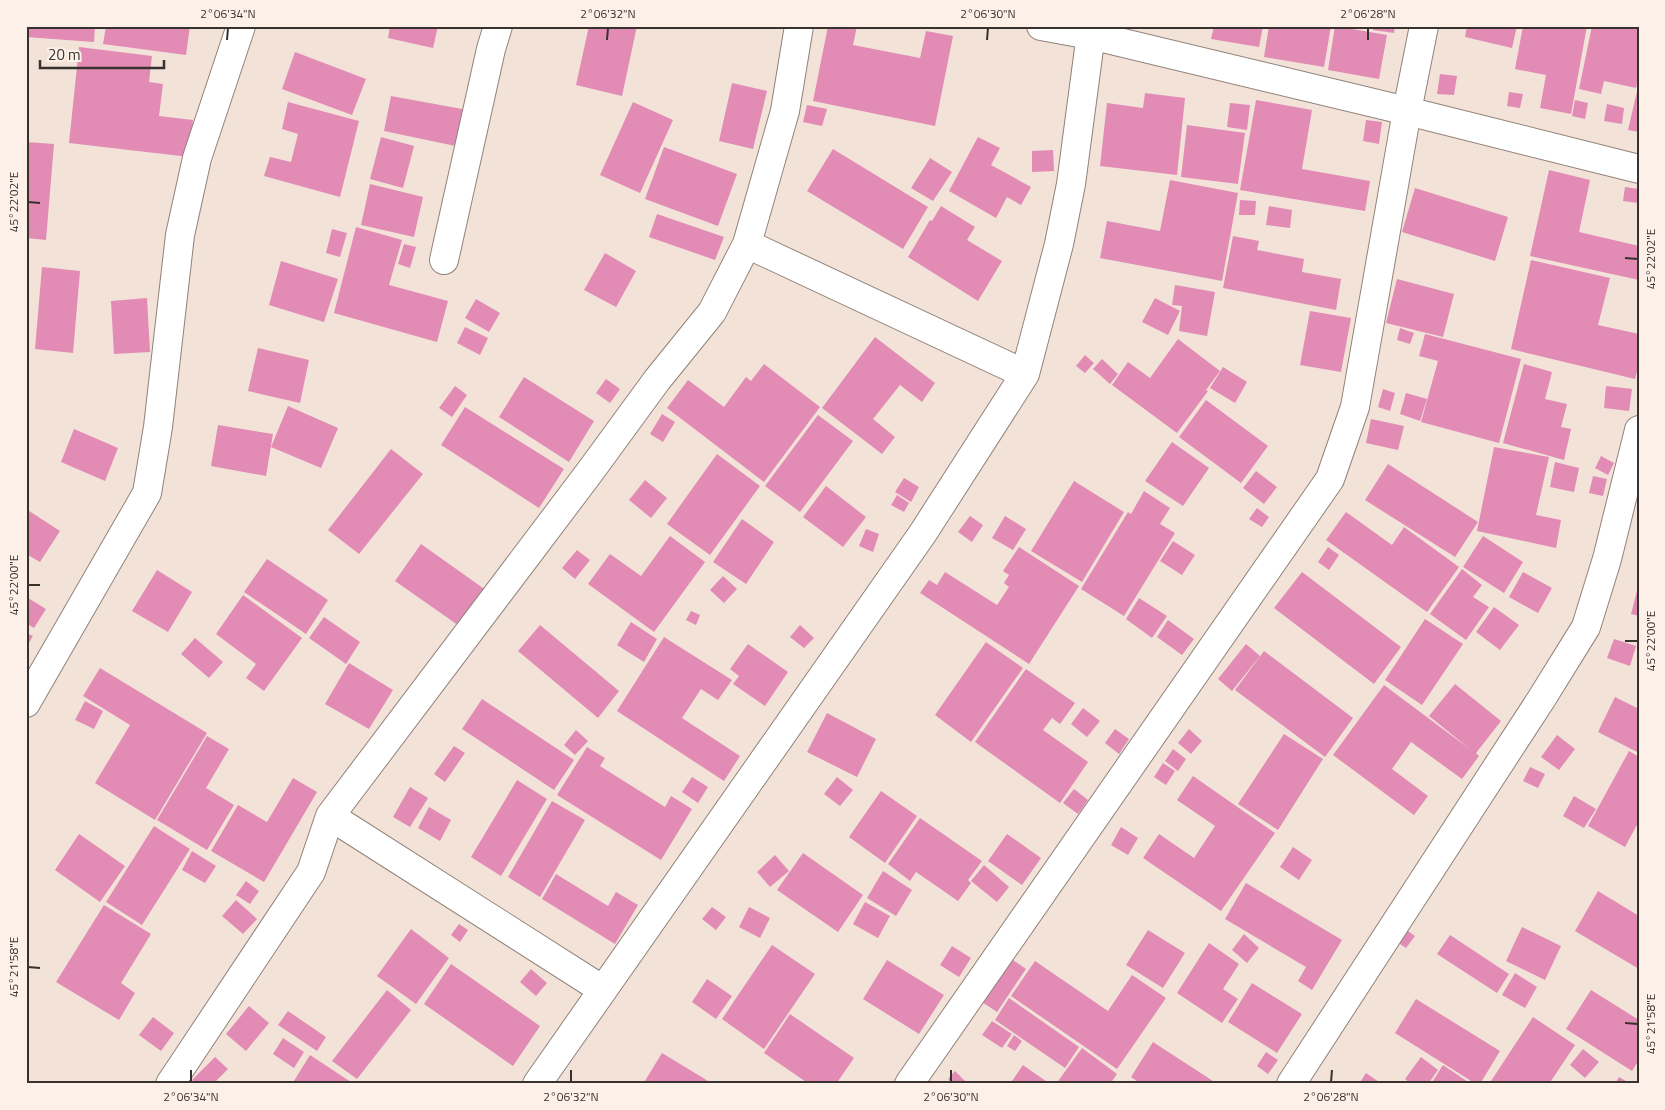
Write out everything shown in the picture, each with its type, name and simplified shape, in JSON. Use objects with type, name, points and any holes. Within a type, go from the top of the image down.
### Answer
[{"type":"street","points":[[26,703],[147,493],[158,428],[180,236],[197,158],[241,26]]},
{"type":"street","points":[[444,260],[498,26]]},
{"type":"street","points":[[170,1084],[311,872],[330,816],[584,481],[657,380],[712,312],[747,244],[785,111],[799,26]]},
{"type":"street","points":[[1041,26],[1091,31],[1639,169]]},
{"type":"street","points":[[909,1084],[1330,479],[1355,407],[1407,111],[1424,26]]},
{"type":"street","points":[[536,1084],[922,533],[1025,374],[1059,244],[1069,193],[1091,31]]},
{"type":"street","points":[[747,244],[1025,374]]},
{"type":"street","points":[[1291,1084],[1542,698],[1586,627],[1607,559],[1639,430]]},
{"type":"street","points":[[330,816],[603,990]]},
{"type":"building","points":[[26,26],[95,26],[94,42],[26,37]]},
{"type":"building","points":[[106,26],[190,26],[186,55],[103,44]]},
{"type":"building","points":[[390,26],[438,26],[433,48],[388,38]]},
{"type":"building","points":[[589,26],[637,26],[622,96],[576,85]]},
{"type":"building","points":[[828,26],[857,26],[853,45],[920,58],[926,31],[953,36],[935,126],[813,101]]},
{"type":"building","points":[[1214,26],[1263,26],[1259,47],[1211,39]]},
{"type":"building","points":[[1269,26],[1331,26],[1324,67],[1264,57]]},
{"type":"building","points":[[1335,26],[1387,35],[1379,79],[1328,70]]},
{"type":"building","points":[[1374,26],[1395,26],[1394,33],[1373,30]]},
{"type":"building","points":[[1467,26],[1517,26],[1512,48],[1465,37]]},
{"type":"building","points":[[1523,26],[1587,26],[1571,114],[1540,108],[1546,75],[1515,69]]},
{"type":"building","points":[[1592,26],[1639,26],[1639,76],[1636,88],[1604,81],[1601,94],[1579,89]]},
{"type":"building","points":[[79,47],[152,56],[149,82],[163,84],[159,116],[193,120],[189,157],[69,143]]},
{"type":"building","points":[[295,52],[366,79],[352,115],[282,89]]},
{"type":"building","points":[[1440,74],[1457,76],[1454,95],[1437,94]]},
{"type":"building","points":[[732,83],[767,91],[753,149],[719,141]]},
{"type":"building","points":[[1639,87],[1639,132],[1628,130]]},
{"type":"building","points":[[1509,92],[1523,94],[1520,108],[1507,106]]},
{"type":"building","points":[[1145,93],[1185,98],[1177,175],[1100,166],[1107,103],[1143,108]]},
{"type":"building","points":[[391,96],[473,111],[465,148],[384,131]]},
{"type":"building","points":[[1256,100],[1312,110],[1302,169],[1370,181],[1365,211],[1240,190]]},
{"type":"building","points":[[1575,100],[1588,103],[1585,119],[1572,116]]},
{"type":"building","points":[[288,102],[359,121],[340,197],[264,176],[270,157],[291,162],[298,134],[282,129]]},
{"type":"building","points":[[633,102],[673,120],[640,193],[600,175]]},
{"type":"building","points":[[1230,103],[1250,105],[1247,130],[1227,127]]},
{"type":"building","points":[[1607,104],[1624,108],[1622,124],[1604,121]]},
{"type":"building","points":[[807,105],[827,109],[822,126],[803,122]]},
{"type":"building","points":[[1366,120],[1382,122],[1379,144],[1363,141]]},
{"type":"building","points":[[1187,125],[1245,133],[1238,184],[1181,177]]},
{"type":"building","points":[[381,137],[414,146],[403,188],[370,179]]},
{"type":"building","points":[[978,137],[1000,148],[991,165],[1031,187],[1021,205],[1007,197],[996,218],[949,191]]},
{"type":"building","points":[[26,142],[54,144],[46,240],[26,238]]},
{"type":"building","points":[[664,147],[737,174],[718,226],[645,199]]},
{"type":"building","points":[[833,149],[928,207],[903,249],[807,191]]},
{"type":"building","points":[[1053,150],[1054,171],[1032,172],[1032,151]]},
{"type":"building","points":[[930,158],[952,172],[933,201],[911,188]]},
{"type":"building","points":[[1549,170],[1590,180],[1579,232],[1639,246],[1639,280],[1530,256]]},
{"type":"building","points":[[1170,180],[1238,193],[1222,281],[1100,258],[1107,221],[1160,231]]},
{"type":"building","points":[[370,184],[423,197],[414,237],[361,225]]},
{"type":"building","points":[[1625,187],[1639,189],[1638,203],[1623,201]]},
{"type":"building","points":[[1415,188],[1508,217],[1495,261],[1402,232]]},
{"type":"building","points":[[1240,200],[1256,201],[1255,215],[1239,215]]},
{"type":"building","points":[[941,206],[975,227],[967,240],[1002,261],[978,301],[908,257],[930,220],[932,221]]},
{"type":"building","points":[[1269,206],[1292,210],[1290,228],[1266,225]]},
{"type":"building","points":[[657,214],[724,237],[715,260],[649,237]]},
{"type":"building","points":[[356,227],[402,240],[389,285],[448,301],[437,342],[334,313]]},
{"type":"building","points":[[332,229],[347,233],[340,257],[326,253]]},
{"type":"building","points":[[1233,236],[1259,241],[1257,250],[1304,259],[1302,272],[1341,279],[1336,310],[1223,288]]},
{"type":"building","points":[[404,244],[416,247],[410,268],[398,264]]},
{"type":"building","points":[[605,253],[636,271],[616,307],[584,290]]},
{"type":"building","points":[[1531,260],[1610,278],[1598,325],[1639,334],[1639,364],[1635,379],[1511,349]]},
{"type":"building","points":[[281,261],[338,279],[324,322],[269,305]]},
{"type":"building","points":[[42,267],[80,271],[73,353],[35,349]]},
{"type":"building","points":[[1397,279],[1454,294],[1443,337],[1386,323]]},
{"type":"building","points":[[1175,285],[1215,292],[1207,336],[1179,331],[1182,306],[1172,305]]},
{"type":"building","points":[[147,298],[150,352],[114,354],[111,301]]},
{"type":"building","points":[[1155,298],[1180,311],[1168,335],[1142,322]]},
{"type":"building","points":[[476,299],[500,313],[489,332],[465,318]]},
{"type":"building","points":[[1310,311],[1351,318],[1341,372],[1300,365]]},
{"type":"building","points":[[465,327],[488,338],[480,355],[457,343]]},
{"type":"building","points":[[1400,328],[1414,333],[1410,344],[1397,340]]},
{"type":"building","points":[[1425,334],[1521,359],[1499,443],[1421,422],[1438,361],[1419,356]]},
{"type":"building","points":[[875,337],[935,383],[922,402],[900,385],[873,419],[895,437],[882,454],[822,408]]},
{"type":"building","points":[[1178,339],[1220,371],[1206,390],[1208,391],[1177,433],[1112,385],[1128,362],[1150,378]]},
{"type":"building","points":[[258,348],[309,360],[300,403],[248,391]]},
{"type":"building","points":[[1085,355],[1094,363],[1085,373],[1076,366]]},
{"type":"building","points":[[1102,359],[1118,374],[1110,384],[1093,369]]},
{"type":"building","points":[[764,364],[820,407],[764,482],[667,408],[688,380],[724,407],[746,377],[751,381]]},
{"type":"building","points":[[1524,364],[1552,372],[1545,399],[1567,404],[1561,427],[1571,429],[1564,460],[1503,443]]},
{"type":"building","points":[[1223,367],[1247,382],[1235,403],[1210,388]]},
{"type":"building","points":[[524,377],[594,421],[569,462],[499,417]]},
{"type":"building","points":[[606,379],[620,389],[610,403],[596,393]]},
{"type":"building","points":[[455,386],[467,395],[452,417],[439,408]]},
{"type":"building","points":[[1606,386],[1632,389],[1629,411],[1604,408]]},
{"type":"building","points":[[1383,389],[1395,393],[1390,411],[1378,407]]},
{"type":"building","points":[[1406,393],[1427,399],[1420,421],[1400,414]]},
{"type":"building","points":[[1206,400],[1268,446],[1241,483],[1179,437]]},
{"type":"building","points":[[288,406],[338,428],[321,468],[271,447]]},
{"type":"building","points":[[465,407],[564,469],[539,508],[441,445]]},
{"type":"building","points":[[662,414],[675,422],[663,442],[650,434]]},
{"type":"building","points":[[818,415],[853,441],[800,512],[765,486]]},
{"type":"building","points":[[1371,419],[1404,426],[1398,450],[1366,443]]},
{"type":"building","points":[[218,425],[273,434],[266,476],[211,466]]},
{"type":"building","points":[[74,429],[118,448],[105,481],[61,462]]},
{"type":"building","points":[[1172,442],[1209,468],[1183,506],[1145,481]]},
{"type":"building","points":[[1494,447],[1549,457],[1536,515],[1561,520],[1556,548],[1477,531]]},
{"type":"building","points":[[391,449],[423,474],[359,554],[328,530]]},
{"type":"building","points":[[717,454],[760,486],[710,555],[667,524]]},
{"type":"building","points":[[1601,456],[1614,463],[1608,475],[1595,468]]},
{"type":"building","points":[[1555,462],[1579,468],[1574,492],[1550,487]]},
{"type":"building","points":[[1388,464],[1478,522],[1455,557],[1365,500]]},
{"type":"building","points":[[1256,471],[1277,487],[1264,504],[1243,488]]},
{"type":"building","points":[[1593,476],[1607,479],[1603,496],[1589,493]]},
{"type":"building","points":[[904,478],[919,487],[911,502],[895,492]]},
{"type":"building","points":[[645,480],[667,498],[651,518],[629,500]]},
{"type":"building","points":[[1074,481],[1124,512],[1082,582],[1031,551]]},
{"type":"building","points":[[826,486],[866,517],[843,547],[803,517]]},
{"type":"building","points":[[1144,491],[1170,508],[1160,524],[1175,533],[1124,616],[1081,589],[1128,512],[1131,514]]},
{"type":"building","points":[[897,495],[909,503],[904,512],[891,505]]},
{"type":"building","points":[[1257,508],[1269,517],[1262,527],[1249,519]]},
{"type":"building","points":[[26,509],[60,531],[40,562],[26,554]]},
{"type":"building","points":[[1346,512],[1392,545],[1404,527],[1459,567],[1427,612],[1326,540]]},
{"type":"building","points":[[970,516],[983,525],[972,542],[958,532]]},
{"type":"building","points":[[1005,516],[1026,529],[1013,550],[992,538]]},
{"type":"building","points":[[742,519],[774,542],[746,584],[713,562]]},
{"type":"building","points":[[866,529],[879,534],[873,552],[859,546]]},
{"type":"building","points":[[670,536],[705,562],[654,632],[588,584],[610,554],[641,576]]},
{"type":"building","points":[[1483,536],[1523,562],[1504,593],[1463,567]]},
{"type":"building","points":[[1173,541],[1195,555],[1182,575],[1160,561]]},
{"type":"building","points":[[421,544],[490,593],[465,630],[395,581]]},
{"type":"building","points":[[1019,547],[1079,586],[1029,664],[920,593],[929,580],[937,585],[945,572],[997,605],[1009,587],[1004,583],[1009,575],[1003,571]]},
{"type":"building","points":[[1328,547],[1339,555],[1329,570],[1318,562]]},
{"type":"building","points":[[577,550],[590,560],[575,579],[562,568]]},
{"type":"building","points":[[267,559],[328,600],[306,634],[244,592]]},
{"type":"building","points":[[1462,569],[1482,585],[1473,597],[1489,607],[1466,640],[1430,614]]},
{"type":"building","points":[[157,570],[192,592],[168,632],[132,611]]},
{"type":"building","points":[[1302,572],[1401,647],[1374,684],[1274,608]]},
{"type":"building","points":[[1523,572],[1552,588],[1538,613],[1509,597]]},
{"type":"building","points":[[723,576],[737,589],[724,603],[710,590]]},
{"type":"building","points":[[1639,587],[1639,616],[1631,614]]},
{"type":"building","points":[[243,595],[302,638],[264,691],[246,678],[256,664],[216,634]]},
{"type":"building","points":[[28,598],[46,609],[34,628],[26,623],[26,601]]},
{"type":"building","points":[[1139,598],[1167,616],[1152,638],[1126,619]]},
{"type":"building","points":[[1494,607],[1519,625],[1500,650],[1476,632]]},
{"type":"building","points":[[691,611],[700,615],[696,625],[686,620]]},
{"type":"building","points":[[324,617],[360,642],[346,664],[309,638]]},
{"type":"building","points":[[1425,619],[1463,644],[1422,705],[1385,680]]},
{"type":"building","points":[[1168,620],[1194,639],[1182,655],[1157,637]]},
{"type":"building","points":[[631,622],[657,639],[644,662],[617,645]]},
{"type":"building","points":[[540,625],[619,691],[598,718],[518,651]]},
{"type":"building","points":[[800,625],[814,638],[804,648],[790,637]]},
{"type":"building","points":[[26,633],[33,636],[26,648]]},
{"type":"building","points":[[664,637],[732,680],[718,700],[701,689],[682,718],[740,756],[724,781],[617,711]]},
{"type":"building","points":[[195,638],[223,662],[209,678],[181,654]]},
{"type":"building","points":[[1614,639],[1636,646],[1630,666],[1607,658]]},
{"type":"building","points":[[986,642],[1023,668],[971,742],[935,715]]},
{"type":"building","points":[[748,644],[788,672],[765,706],[733,684],[739,676],[730,669]]},
{"type":"building","points":[[1246,644],[1260,656],[1232,691],[1218,679]]},
{"type":"building","points":[[1264,651],[1353,718],[1325,757],[1235,690]]},
{"type":"building","points":[[349,663],[393,690],[369,729],[325,704]]},
{"type":"building","points":[[100,668],[207,733],[155,820],[95,783],[130,725],[83,696]]},
{"type":"building","points":[[1026,669],[1075,703],[1060,724],[1052,718],[1043,730],[1088,762],[1060,803],[975,742]]},
{"type":"building","points":[[1455,684],[1501,721],[1476,753],[1479,756],[1462,779],[1411,742],[1392,769],[1428,796],[1414,815],[1333,755],[1384,685],[1471,750],[1429,716]]},
{"type":"building","points":[[1615,697],[1639,709],[1639,753],[1598,732]]},
{"type":"building","points":[[482,699],[574,760],[554,790],[462,729]]},
{"type":"building","points":[[85,701],[103,711],[94,729],[75,720]]},
{"type":"building","points":[[1083,708],[1100,721],[1087,737],[1071,724]]},
{"type":"building","points":[[827,713],[876,739],[857,777],[807,752]]},
{"type":"building","points":[[1115,729],[1129,739],[1119,754],[1105,743]]},
{"type":"building","points":[[1189,729],[1202,741],[1191,754],[1178,743]]},
{"type":"building","points":[[576,730],[588,741],[575,755],[564,745]]},
{"type":"building","points":[[1284,734],[1323,759],[1278,830],[1238,804]]},
{"type":"building","points":[[1557,735],[1575,749],[1559,770],[1541,757]]},
{"type":"building","points":[[207,736],[229,749],[206,788],[234,805],[207,850],[157,820]]},
{"type":"building","points":[[454,746],[465,753],[445,782],[434,774]]},
{"type":"building","points":[[587,747],[605,758],[600,766],[665,807],[671,796],[692,809],[661,860],[557,795]]},
{"type":"building","points":[[1173,749],[1186,759],[1178,771],[1165,761]]},
{"type":"building","points":[[1629,751],[1639,757],[1639,821],[1625,847],[1588,826]]},
{"type":"building","points":[[1163,763],[1175,771],[1166,785],[1154,777]]},
{"type":"building","points":[[1530,767],[1545,774],[1538,788],[1523,781]]},
{"type":"building","points":[[1193,776],[1275,833],[1221,911],[1143,858],[1159,834],[1194,858],[1215,826],[1177,800]]},
{"type":"building","points":[[692,777],[708,787],[698,803],[682,792]]},
{"type":"building","points":[[837,777],[853,790],[840,806],[824,794]]},
{"type":"building","points":[[293,778],[317,792],[264,882],[211,851],[238,805],[267,822]]},
{"type":"building","points":[[517,780],[547,799],[501,876],[471,857]]},
{"type":"building","points":[[410,787],[428,798],[410,827],[393,817]]},
{"type":"building","points":[[1074,789],[1088,800],[1078,814],[1063,803]]},
{"type":"building","points":[[881,791],[917,816],[885,863],[849,837]]},
{"type":"building","points":[[1574,796],[1596,809],[1584,828],[1563,816]]},
{"type":"building","points":[[552,801],[585,820],[540,897],[508,877]]},
{"type":"building","points":[[429,807],[451,820],[440,841],[418,828]]},
{"type":"building","points":[[920,818],[982,861],[968,880],[971,883],[958,901],[916,872],[910,881],[888,864]]},
{"type":"building","points":[[154,826],[190,849],[142,925],[106,902]]},
{"type":"building","points":[[1121,827],[1138,838],[1128,855],[1111,845]]},
{"type":"building","points":[[79,834],[125,866],[100,902],[55,870]]},
{"type":"building","points":[[1007,834],[1041,858],[1022,885],[988,861]]},
{"type":"building","points":[[1293,847],[1312,860],[1299,880],[1280,867]]},
{"type":"building","points":[[192,851],[216,866],[205,883],[182,870]]},
{"type":"building","points":[[803,853],[863,895],[838,932],[777,890]]},
{"type":"building","points":[[775,855],[789,871],[770,887],[757,872]]},
{"type":"building","points":[[984,865],[1009,887],[997,902],[971,881]]},
{"type":"building","points":[[883,871],[912,890],[896,916],[867,898]]},
{"type":"building","points":[[556,874],[608,906],[616,892],[638,905],[615,944],[542,899]]},
{"type":"building","points":[[246,881],[259,891],[250,904],[236,895]]},
{"type":"building","points":[[1246,883],[1342,940],[1312,990],[1298,981],[1306,967],[1225,919]]},
{"type":"building","points":[[1598,891],[1639,916],[1639,969],[1575,931]]},
{"type":"building","points":[[236,900],[257,919],[243,934],[222,916]]},
{"type":"building","points":[[865,902],[890,916],[878,938],[853,924]]},
{"type":"building","points":[[104,905],[151,934],[121,983],[135,993],[119,1020],[56,982]]},
{"type":"building","points":[[712,907],[726,917],[716,930],[702,919]]},
{"type":"building","points":[[749,907],[770,918],[760,938],[739,927]]},
{"type":"building","points":[[459,924],[468,930],[460,942],[451,935]]},
{"type":"building","points":[[1522,927],[1561,946],[1545,980],[1506,961]]},
{"type":"building","points":[[411,929],[449,958],[416,1004],[377,976]]},
{"type":"building","points":[[1405,929],[1415,936],[1406,948],[1397,942]]},
{"type":"building","points":[[1148,930],[1185,953],[1163,988],[1126,965]]},
{"type":"building","points":[[1244,934],[1259,948],[1247,963],[1232,950]]},
{"type":"building","points":[[1450,935],[1509,974],[1497,993],[1437,954]]},
{"type":"building","points":[[1209,943],[1239,964],[1223,989],[1238,999],[1222,1023],[1177,993]]},
{"type":"building","points":[[772,945],[815,974],[764,1049],[722,1019]]},
{"type":"building","points":[[952,946],[971,958],[959,977],[940,965]]},
{"type":"building","points":[[1003,953],[1026,969],[997,1012],[973,996]]},
{"type":"building","points":[[887,960],[944,995],[919,1034],[863,999]]},
{"type":"building","points":[[1035,961],[1108,1011],[1132,975],[1166,998],[1117,1069],[1011,996]]},
{"type":"building","points":[[451,964],[540,1026],[513,1066],[424,1004]]},
{"type":"building","points":[[531,969],[547,983],[536,996],[520,982]]},
{"type":"building","points":[[1515,973],[1537,987],[1525,1008],[1502,995]]},
{"type":"building","points":[[707,979],[732,996],[716,1019],[692,1002]]},
{"type":"building","points":[[1252,983],[1302,1014],[1277,1053],[1228,1022]]},
{"type":"building","points":[[387,990],[411,1010],[357,1079],[332,1061]]},
{"type":"building","points":[[1591,990],[1639,1020],[1639,1060],[1632,1071],[1566,1029]]},
{"type":"building","points":[[1009,998],[1079,1047],[1065,1068],[995,1020]]},
{"type":"building","points":[[1416,999],[1500,1051],[1480,1084],[1476,1084],[1395,1033]]},
{"type":"building","points":[[249,1006],[269,1023],[246,1051],[226,1034]]},
{"type":"building","points":[[288,1011],[326,1037],[317,1051],[278,1025]]},
{"type":"building","points":[[790,1014],[854,1058],[836,1084],[809,1084],[764,1053]]},
{"type":"building","points":[[153,1017],[174,1033],[161,1051],[139,1035]]},
{"type":"building","points":[[1533,1017],[1575,1045],[1549,1084],[1489,1084]]},
{"type":"building","points":[[992,1021],[1012,1034],[1002,1048],[982,1035]]},
{"type":"building","points":[[1014,1035],[1022,1041],[1015,1051],[1007,1046]]},
{"type":"building","points":[[283,1038],[304,1052],[294,1068],[273,1054]]},
{"type":"building","points":[[1153,1042],[1213,1081],[1211,1084],[1141,1084],[1131,1077]]},
{"type":"building","points":[[1082,1048],[1117,1074],[1110,1084],[1056,1084]]},
{"type":"building","points":[[1583,1049],[1599,1062],[1585,1078],[1570,1065]]},
{"type":"building","points":[[1266,1052],[1278,1060],[1268,1074],[1257,1066]]},
{"type":"building","points":[[662,1053],[713,1084],[643,1084]]},
{"type":"building","points":[[310,1055],[354,1084],[292,1084]]},
{"type":"building","points":[[215,1057],[228,1069],[213,1084],[196,1084],[192,1080]]},
{"type":"building","points":[[1421,1057],[1438,1070],[1428,1084],[1411,1084],[1405,1079]]},
{"type":"building","points":[[1023,1065],[1050,1084],[1010,1084]]},
{"type":"building","points":[[1443,1065],[1471,1084],[1431,1084]]},
{"type":"building","points":[[955,1071],[965,1081],[962,1084],[953,1084],[948,1079]]},
{"type":"building","points":[[1366,1073],[1382,1084],[1359,1084]]},
{"type":"building","points":[[1619,1077],[1631,1084],[1615,1084]]}]
